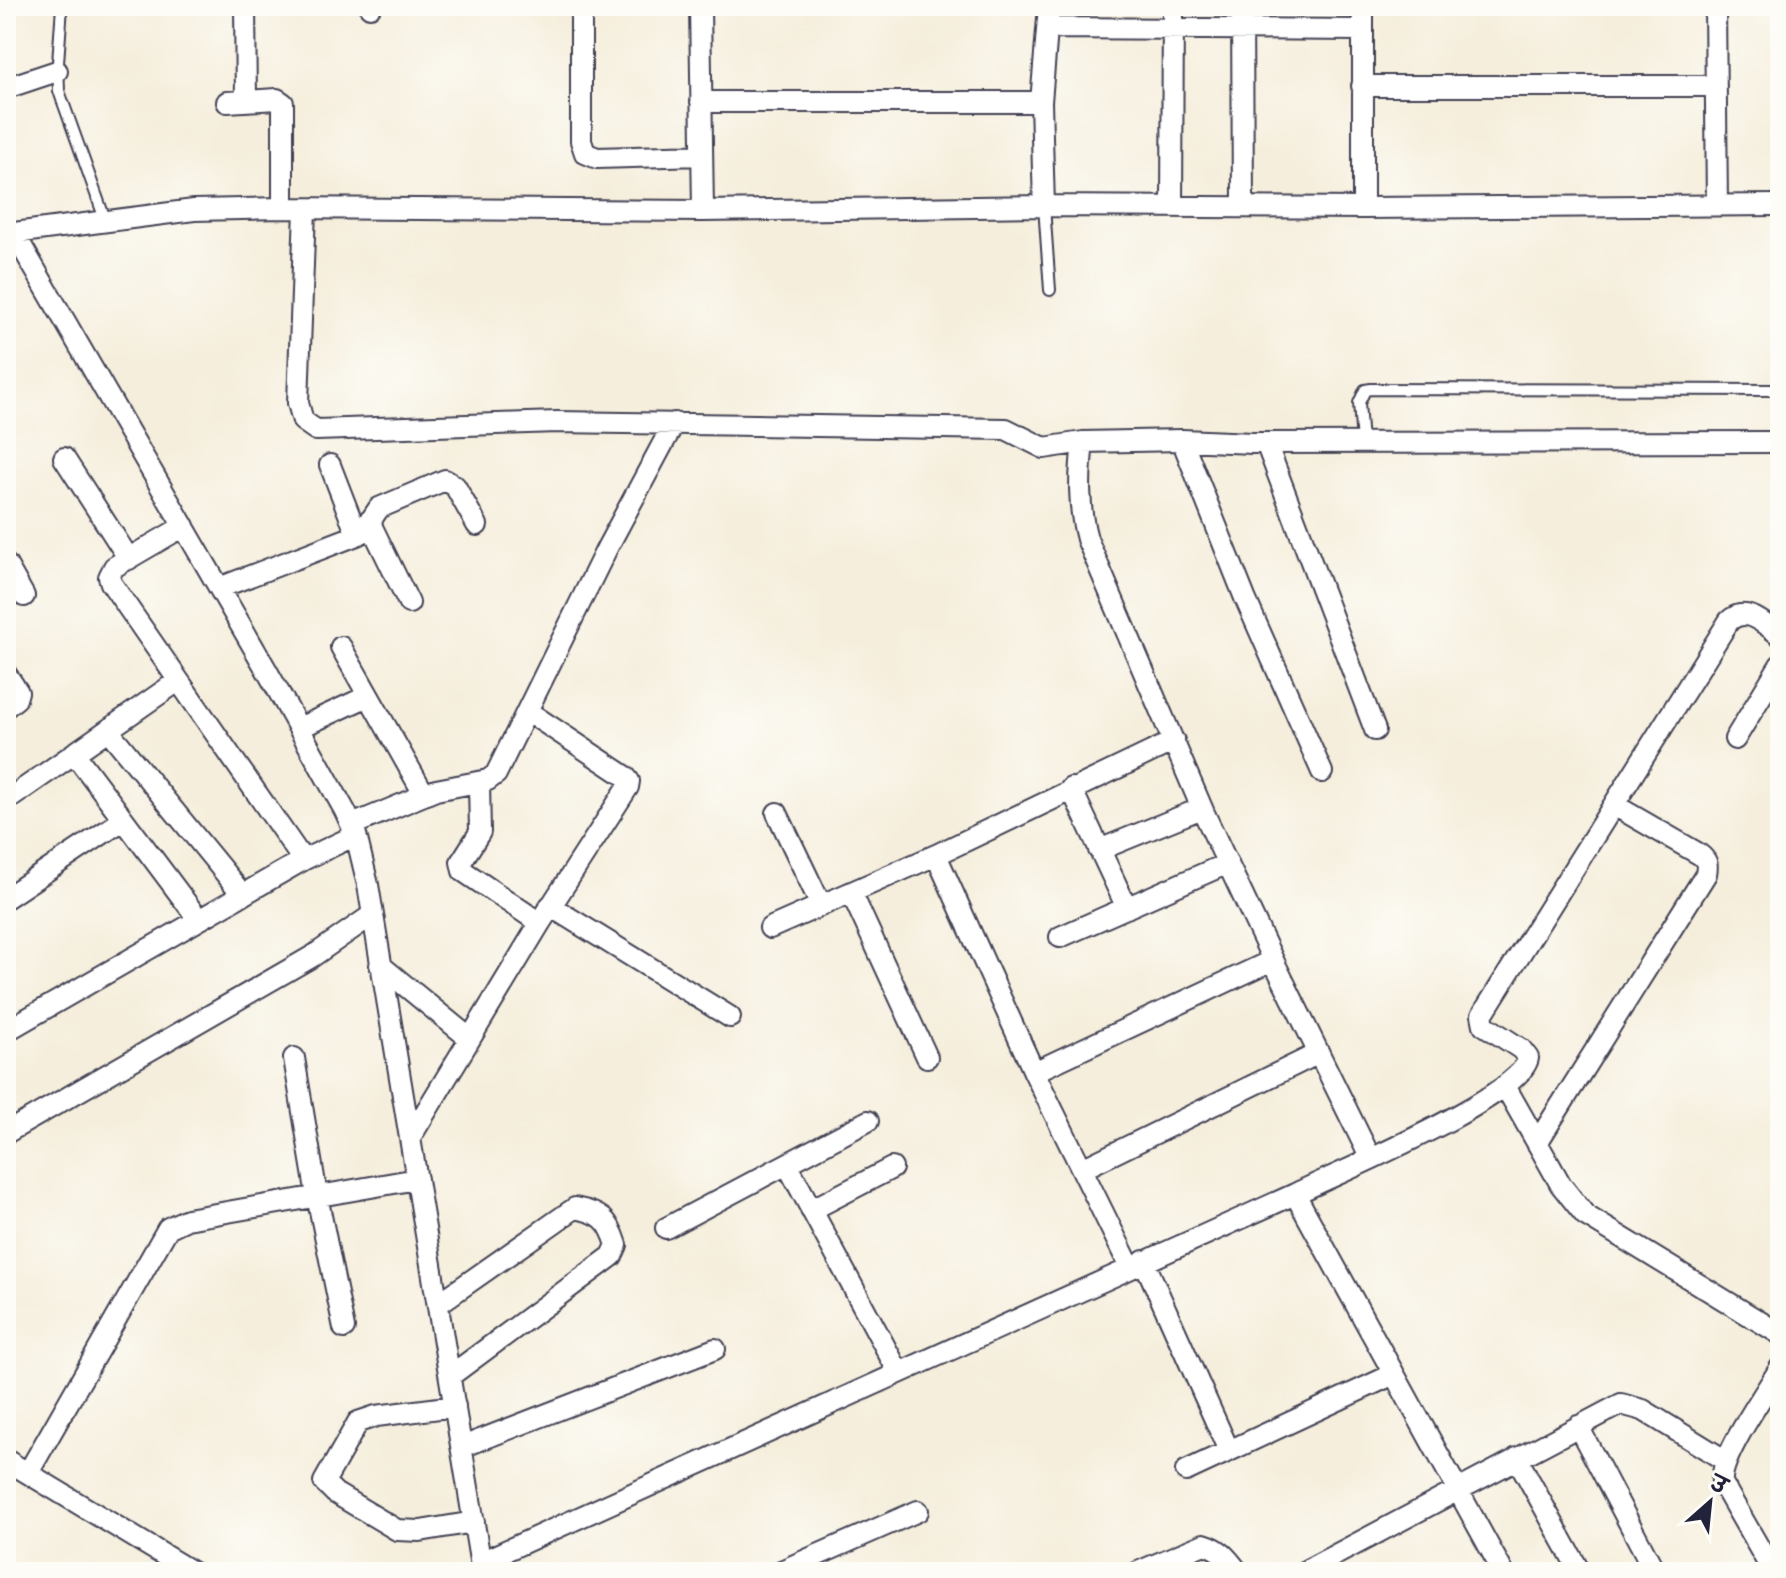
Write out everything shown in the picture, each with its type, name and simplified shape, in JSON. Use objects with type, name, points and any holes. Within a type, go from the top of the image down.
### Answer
[{"type":"street","points":[[245,6],[237,101],[277,99],[283,103],[283,208]]},
{"type":"street","points":[[581,6],[581,141],[585,153],[597,158],[702,155]]},
{"type":"street","points":[[700,6],[703,211]]},
{"type":"street","points":[[1044,206],[1041,102],[1049,6]]},
{"type":"street","points":[[1172,207],[1173,6]]},
{"type":"street","points":[[1242,6],[1243,207]]},
{"type":"street","points":[[1363,6],[1363,208]]},
{"type":"street","points":[[1715,6],[1717,205]]},
{"type":"street","points":[[1049,28],[1362,30]]},
{"type":"street","points":[[6,88],[57,71]]},
{"type":"street","points":[[1362,86],[1716,86]]},
{"type":"street","points":[[701,102],[1041,102]]},
{"type":"street","points":[[1780,205],[1363,208],[1044,206],[703,211],[283,208],[194,210],[106,222],[9,227],[184,526],[354,830],[363,856],[482,1567],[899,1373],[1295,1194],[1466,1111],[1505,1086],[1523,1071],[1528,1058],[1521,1049],[1484,1025],[1482,1015],[1729,621],[1735,615],[1746,614],[1780,635]]},
{"type":"street","points":[[305,209],[298,403],[308,427],[323,430],[557,422],[1006,429],[1044,448],[1083,442],[1182,440],[1266,443],[1780,442]]},
{"type":"street","points":[[6,1031],[354,830],[424,794],[492,778],[607,548],[674,423]]},
{"type":"street","points":[[1182,440],[1245,598],[1322,772]]},
{"type":"street","points":[[1083,442],[1079,474],[1080,506],[1087,539],[1202,808],[1370,1157]]},
{"type":"street","points":[[1266,443],[1375,730]]},
{"type":"street","points":[[64,458],[129,559]]},
{"type":"street","points":[[330,465],[363,528],[409,603]]},
{"type":"street","points":[[219,588],[363,528],[379,508],[445,480],[455,486],[477,525]]},
{"type":"street","points":[[184,526],[110,571],[111,583],[303,860]]},
{"type":"street","points":[[6,564],[24,596]]},
{"type":"street","points":[[341,647],[424,794]]},
{"type":"street","points":[[1735,739],[1780,665]]},
{"type":"street","points":[[6,674],[18,692],[16,699],[6,707]]},
{"type":"street","points":[[6,801],[178,681]]},
{"type":"street","points":[[299,728],[368,696]]},
{"type":"street","points":[[410,1138],[545,915],[624,795],[629,781],[527,711]]},
{"type":"street","points":[[108,730],[243,895]]},
{"type":"street","points":[[770,928],[936,855],[1174,741]]},
{"type":"street","points":[[74,753],[199,920]]},
{"type":"street","points":[[479,783],[480,832],[461,862],[463,871],[730,1017]]},
{"type":"street","points":[[1071,788],[1127,908]]},
{"type":"street","points":[[1537,1143],[1706,874],[1708,866],[1706,859],[1699,854],[1614,805]]},
{"type":"street","points":[[1099,850],[1202,808]]},
{"type":"street","points":[[777,813],[821,905]]},
{"type":"street","points":[[6,898],[123,820]]},
{"type":"street","points":[[936,855],[1034,1072],[1082,1169],[1137,1264],[1229,1451]]},
{"type":"street","points":[[1060,937],[1228,863]]},
{"type":"street","points":[[851,892],[927,1057]]},
{"type":"street","points":[[6,1133],[313,956],[372,915]]},
{"type":"street","points":[[1034,1072],[1273,960]]},
{"type":"street","points":[[380,965],[469,1038]]},
{"type":"street","points":[[1082,1169],[1319,1053]]},
{"type":"street","points":[[294,1058],[317,1196],[344,1328]]},
{"type":"street","points":[[1505,1086],[1561,1185],[1585,1215],[1780,1334]]},
{"type":"street","points":[[666,1228],[868,1121]]},
{"type":"street","points":[[787,1164],[899,1373]]},
{"type":"street","points":[[811,1210],[892,1168]]},
{"type":"street","points":[[28,1473],[168,1228],[187,1219],[417,1179]]},
{"type":"street","points":[[1295,1194],[1503,1572]]},
{"type":"street","points":[[438,1304],[575,1208],[597,1212],[613,1230],[617,1245],[612,1256],[450,1376]]},
{"type":"street","points":[[462,1447],[715,1349]]},
{"type":"street","points":[[1773,1572],[1722,1483],[1721,1473],[1780,1368]]},
{"type":"street","points":[[1186,1471],[1394,1374]]},
{"type":"street","points":[[1303,1572],[1614,1407],[1629,1404],[1643,1410],[1726,1461]]},
{"type":"street","points":[[455,1406],[376,1416],[358,1422],[324,1482],[335,1493],[397,1530],[420,1531],[474,1522]]},
{"type":"street","points":[[1578,1426],[1655,1572]]},
{"type":"street","points":[[1517,1458],[1580,1572]]},
{"type":"street","points":[[6,1460],[192,1572]]},
{"type":"street","points":[[779,1572],[918,1511]]},
{"type":"street","points":[[1138,1572],[1204,1544],[1224,1554],[1238,1572]]},
{"type":"lane","points":[[62,6],[57,71],[62,102],[106,222]]},
{"type":"lane","points":[[1044,206],[1050,290]]},
{"type":"lane","points":[[1362,443],[1359,403],[1365,390],[1371,389],[1780,390]]}]
